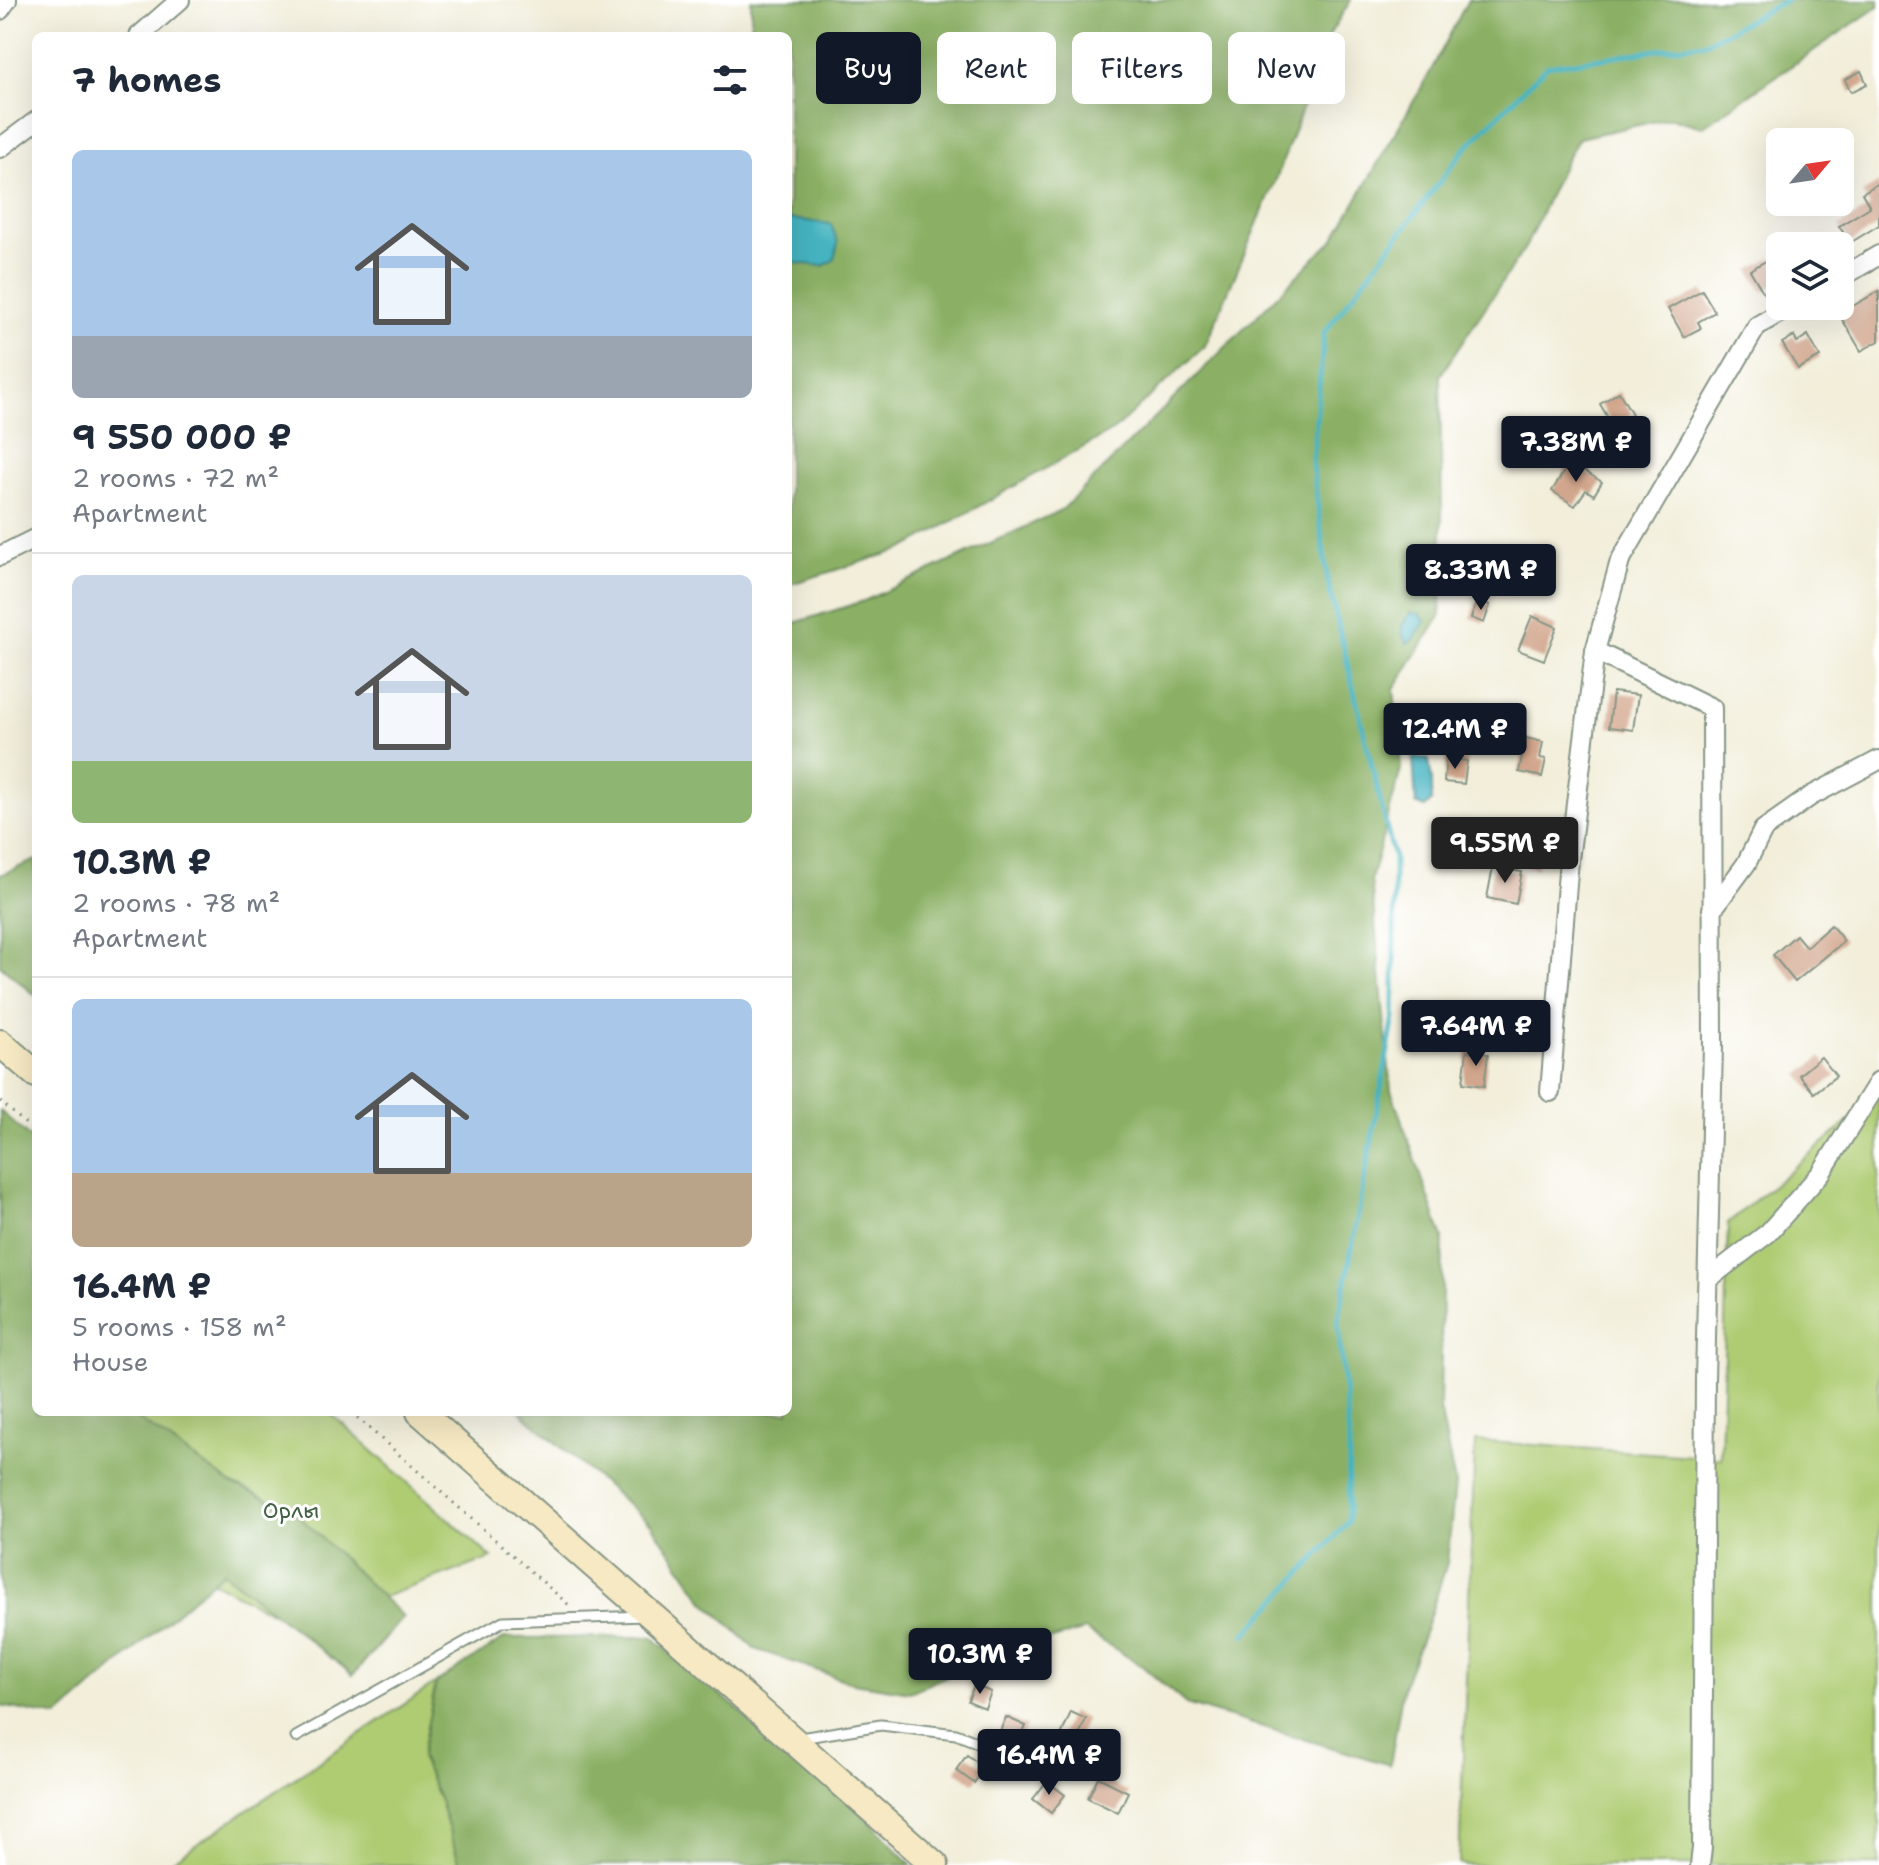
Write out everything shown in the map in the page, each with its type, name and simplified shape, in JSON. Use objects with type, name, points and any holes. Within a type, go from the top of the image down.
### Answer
[{"type":"main road","points":[[0,1043],[32,1071]]},
{"type":"main road","points":[[425,1416],[935,1865]]},
{"type":"street","points":[[0,10],[7,0]]},
{"type":"street","points":[[144,32],[180,0]]},
{"type":"street","points":[[0,148],[32,124]]},
{"type":"street","points":[[1854,270],[1879,255]]},
{"type":"street","points":[[1550,1092],[1569,860],[1595,651],[1620,561],[1757,326],[1767,320]]},
{"type":"street","points":[[0,556],[32,540]]},
{"type":"street","points":[[1595,651],[1712,708],[1713,1046],[1700,1865]]},
{"type":"street","points":[[1712,910],[1746,864],[1763,830],[1811,796],[1879,760]]},
{"type":"street","points":[[1708,1279],[1768,1233],[1821,1173],[1879,1081]]},
{"type":"lane","points":[[296,1737],[503,1621],[652,1616]]},
{"type":"lane","points":[[793,1740],[881,1725],[956,1734],[1004,1753],[1063,1770],[1085,1770]]},
{"type":"path","points":[[0,1101],[32,1129]]},
{"type":"path","points":[[356,1416],[584,1618]]},
{"type":"green space","points":[[751,0],[1351,0],[1331,32],[1228,32],[1228,104],[1304,104],[1275,182],[1205,346],[1114,430],[903,549],[792,584],[792,32],[751,32]]},
{"type":"green space","points":[[1468,0],[1879,0],[1879,6],[1702,127],[1671,118],[1579,138],[1566,159],[1526,246],[1440,376],[1441,615],[1394,689],[1401,769],[1371,880],[1391,1090],[1443,1238],[1440,1409],[1455,1484],[1447,1563],[1403,1687],[1390,1765],[1186,1704],[1142,1666],[1085,1630],[994,1655],[910,1692],[853,1683],[755,1649],[704,1601],[652,1525],[525,1416],[792,1416],[792,624],[864,601],[1062,510],[1334,239]]},
{"type":"green space","points":[[32,862],[32,993],[0,965],[0,875]]},
{"type":"green space","points":[[1879,1096],[1879,1865],[1459,1863],[1475,1441],[1721,1458],[1728,1223]]},
{"type":"green space","points":[[0,1111],[32,1139],[32,1416],[134,1416],[232,1484],[292,1509],[403,1617],[353,1675],[223,1572],[58,1717],[0,1706]]},
{"type":"green space","name":"Орлы","points":[[0,1117],[32,1379],[32,1416],[333,1416],[492,1558],[300,1627],[0,1471]]},
{"type":"green space","points":[[652,1637],[861,1813],[912,1865],[460,1865],[440,1801],[421,1757],[436,1683],[505,1638]]},
{"type":"green space","points":[[436,1683],[421,1757],[440,1801],[460,1865],[166,1865]]},
{"type":"water","points":[[792,219],[831,224],[838,243],[834,260],[823,266],[792,261]]},
{"type":"water","points":[[1410,613],[1420,614],[1425,621],[1414,639],[1407,643],[1402,628]]},
{"type":"water","points":[[1413,759],[1429,760],[1432,781],[1432,801],[1425,808],[1416,804]]},
{"type":"building","points":[[1861,71],[1867,84],[1851,92],[1845,80]]},
{"type":"building","points":[[1879,183],[1879,225],[1854,241],[1854,232],[1843,232],[1839,226],[1870,207],[1862,193]]},
{"type":"building","points":[[1766,261],[1766,290],[1763,292],[1750,270]]},
{"type":"building","points":[[1702,290],[1715,312],[1698,322],[1701,328],[1684,337],[1668,309]]},
{"type":"building","points":[[1879,291],[1879,341],[1861,351],[1843,320],[1854,320],[1854,305]]},
{"type":"building","points":[[1808,335],[1820,357],[1798,369],[1782,343],[1794,336],[1797,342]]},
{"type":"building","points":[[1619,392],[1632,414],[1613,426],[1600,404]]},
{"type":"building","points":[[1570,462],[1602,482],[1594,495],[1586,490],[1575,506],[1552,491]]},
{"type":"building","points":[[1477,601],[1490,605],[1484,623],[1471,618]]},
{"type":"building","points":[[1532,616],[1557,627],[1544,660],[1518,650]]},
{"type":"building","points":[[1613,692],[1638,695],[1633,730],[1609,727]]},
{"type":"building","points":[[1484,729],[1503,732],[1502,746],[1482,743]]},
{"type":"building","points":[[1513,735],[1543,742],[1540,758],[1546,759],[1542,777],[1519,772],[1522,756],[1509,753]]},
{"type":"building","points":[[1446,758],[1467,761],[1464,784],[1444,782]]},
{"type":"building","points":[[1520,845],[1540,848],[1537,868],[1517,865]]},
{"type":"building","points":[[1493,867],[1522,872],[1516,904],[1487,898]]},
{"type":"building","points":[[1831,925],[1844,941],[1795,982],[1773,955],[1796,935],[1806,947]]},
{"type":"building","points":[[1467,1051],[1488,1054],[1484,1086],[1463,1083]]},
{"type":"building","points":[[1821,1057],[1836,1076],[1814,1093],[1799,1075]]},
{"type":"building","points":[[974,1685],[991,1692],[985,1708],[968,1701]]},
{"type":"building","points":[[1071,1712],[1086,1719],[1072,1751],[1057,1745]]},
{"type":"building","points":[[1006,1717],[1026,1726],[1018,1745],[998,1736]]},
{"type":"building","points":[[967,1755],[985,1768],[974,1783],[956,1770]]},
{"type":"building","points":[[1098,1777],[1128,1792],[1118,1813],[1088,1798]]},
{"type":"building","points":[[1047,1781],[1065,1795],[1051,1813],[1033,1799]]},
{"type":"waterway","points":[[1245,1635],[1348,1522],[1349,1436],[1338,1324],[1394,1017],[1394,858],[1328,583],[1312,463],[1324,333],[1464,150],[1547,66],[1705,43],[1787,0]]}]
